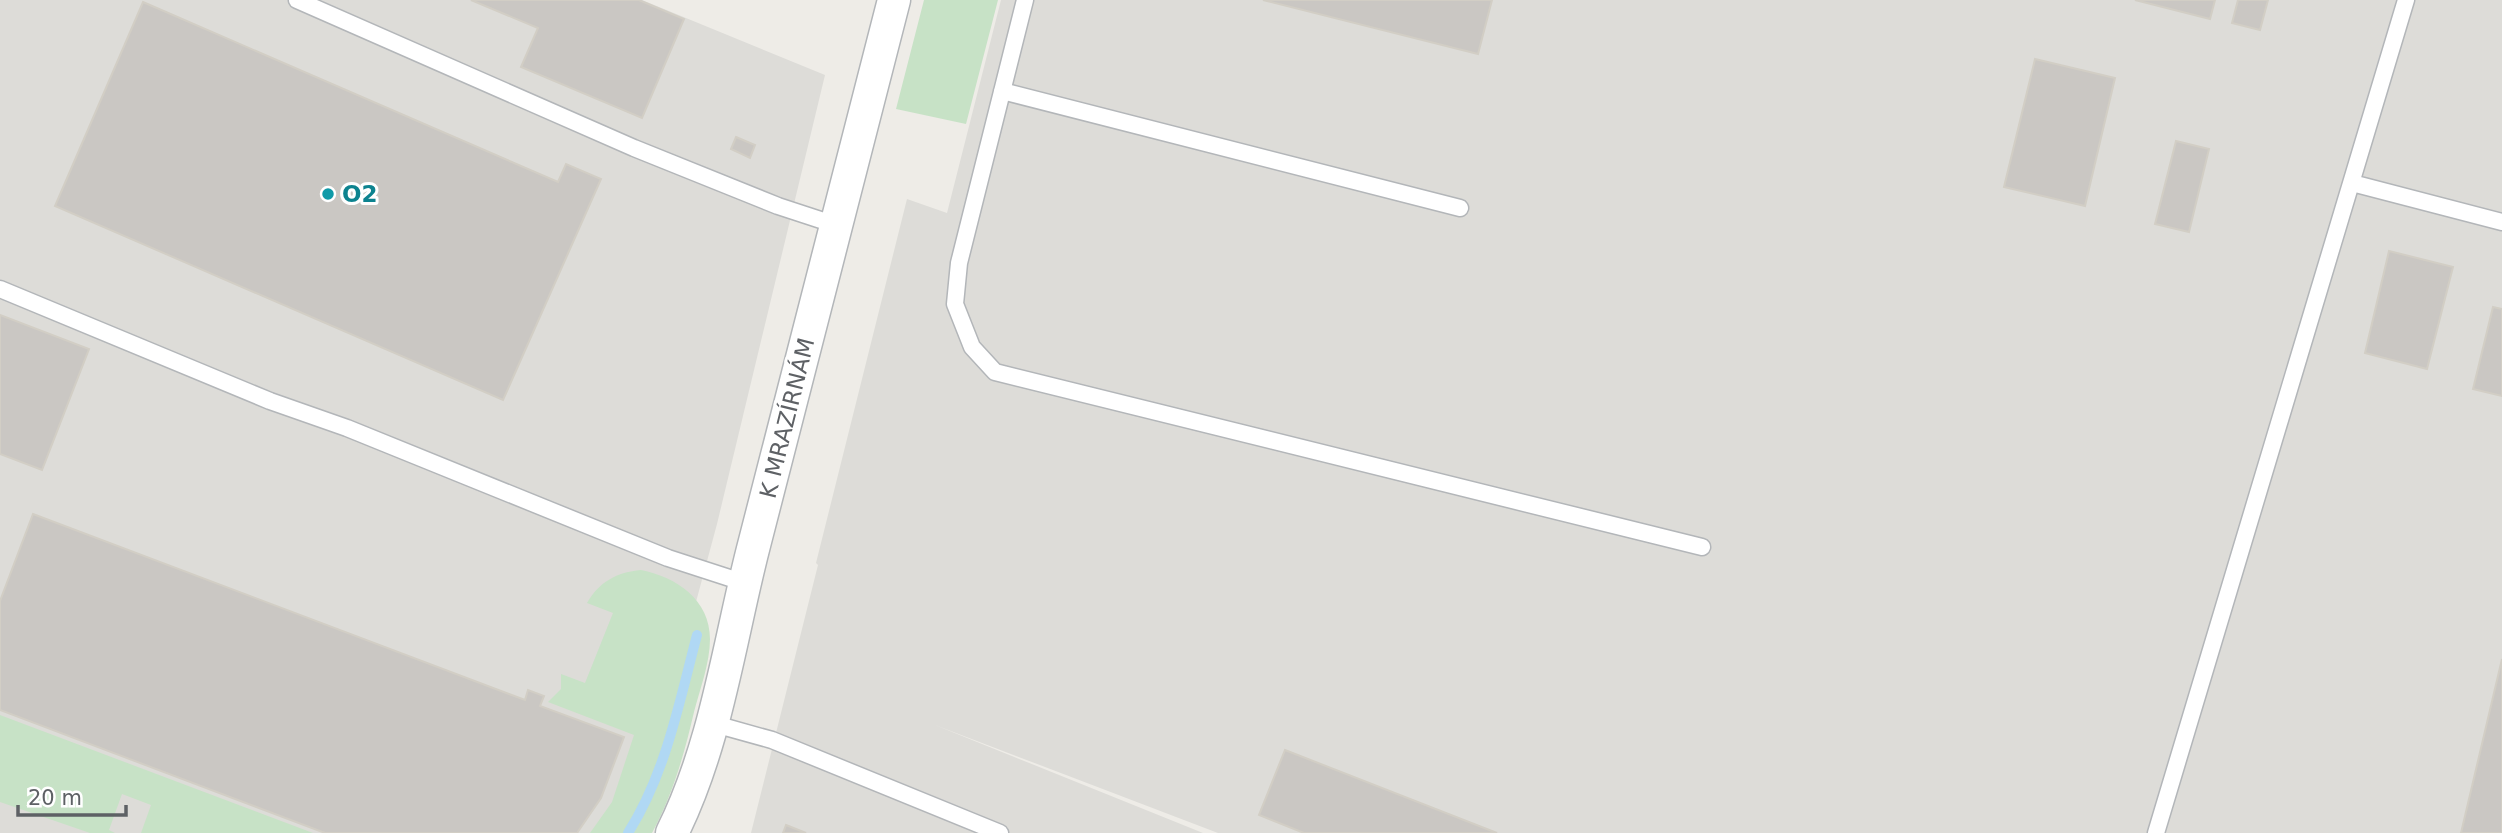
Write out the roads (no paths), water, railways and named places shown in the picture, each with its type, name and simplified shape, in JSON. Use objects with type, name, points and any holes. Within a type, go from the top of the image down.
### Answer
[{"type":"street","name":"K MRAZÍRNÁM","points":[[672,833],[697,772],[711,723],[894,0]]},
{"type":"lane","points":[[298,0],[634,148],[778,206],[836,225]]},
{"type":"lane","points":[[1025,0],[958,263],[956,304],[972,347],[995,372],[1702,547]]},
{"type":"lane","points":[[2156,833],[2406,0]]},
{"type":"lane","points":[[1002,91],[1460,208]]},
{"type":"lane","points":[[2352,183],[2502,222]]},
{"type":"lane","points":[[0,289],[270,401],[347,428],[668,558],[745,583]]},
{"type":"lane","points":[[711,723],[772,740],[1000,833]]},
{"type":"waterway","points":[[628,833],[662,762],[697,635]]},
{"type":"place","name":"O2","points":[[328,194]]}]
